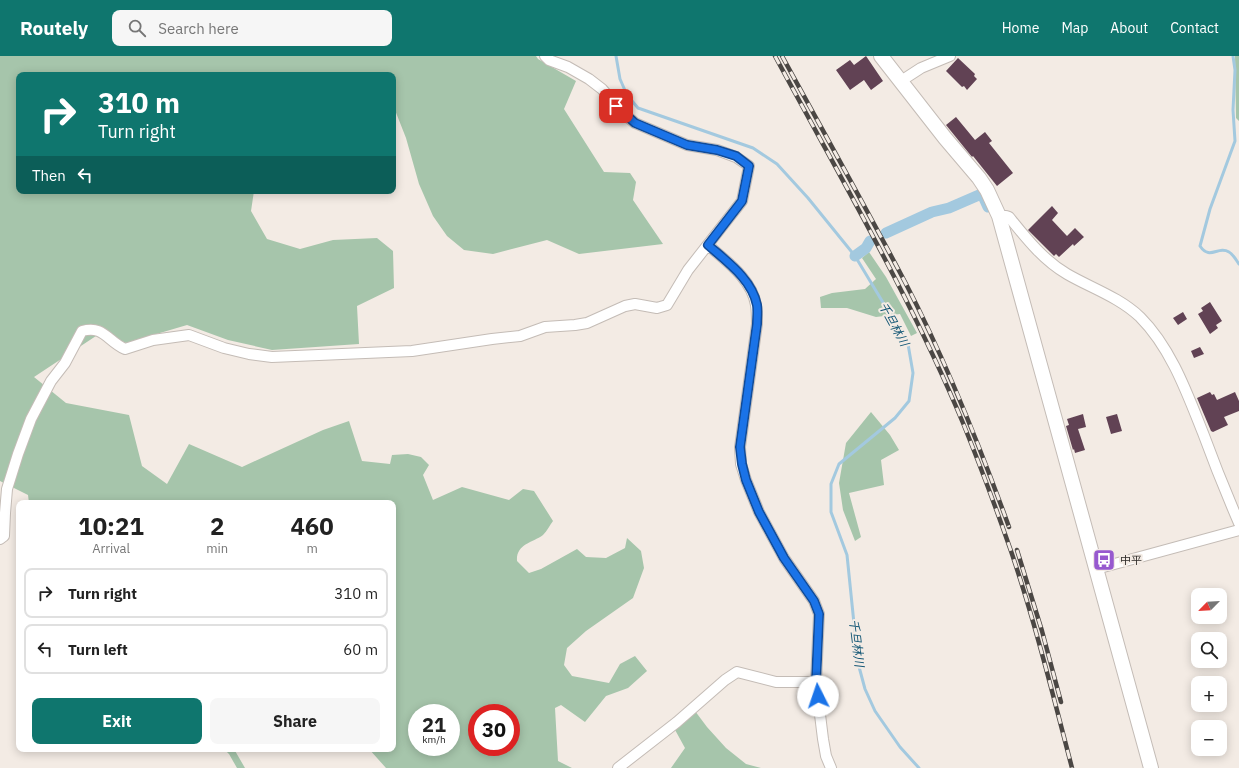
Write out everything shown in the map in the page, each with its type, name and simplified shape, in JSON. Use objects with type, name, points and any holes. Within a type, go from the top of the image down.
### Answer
[{"type":"street","points":[[0,539],[4,536],[7,488],[31,419],[50,381],[64,363],[82,331],[89,329],[99,330],[118,346],[125,349],[153,340],[189,335],[224,348],[249,354],[272,357],[412,351],[520,336],[545,327],[587,323],[625,306],[635,304],[657,308],[667,305],[688,270],[742,201],[749,166],[736,156],[717,150],[687,145],[635,123],[624,114],[602,89],[589,79],[568,67],[549,60],[545,56]]},
{"type":"street","points":[[881,56],[945,138],[980,178],[999,216],[1151,768]]},
{"type":"street","points":[[900,81],[921,68],[950,56]]},
{"type":"street","points":[[999,216],[1006,216],[1009,218],[1040,253],[1066,274],[1114,298],[1139,316],[1150,328],[1173,364],[1186,391],[1224,489],[1239,523]]},
{"type":"street","points":[[708,245],[743,277],[752,290],[756,305],[757,324],[740,447],[742,464],[746,480],[759,512],[784,558],[814,601],[819,614],[816,682],[823,739],[826,756],[831,768]]},
{"type":"street","points":[[1096,569],[1239,530]]},
{"type":"street","points":[[618,768],[678,722],[737,672],[776,682],[816,682]]},
{"type":"green space","points":[[0,56],[536,56],[538,59],[576,81],[564,109],[604,172],[630,173],[636,182],[633,200],[663,244],[579,254],[547,240],[493,254],[464,250],[447,236],[433,216],[419,184],[406,138],[396,113],[396,72],[16,72],[16,194],[254,194],[251,211],[267,239],[300,249],[333,240],[377,238],[393,251],[394,288],[357,306],[359,344],[272,350],[228,340],[187,325],[126,343],[102,332],[34,377],[66,403],[129,415],[142,466],[167,484],[189,444],[242,467],[323,430],[349,421],[362,461],[390,464],[392,455],[408,454],[421,457],[429,465],[423,475],[433,500],[462,487],[509,500],[523,489],[534,491],[553,521],[543,535],[522,547],[517,555],[517,561],[529,573],[541,569],[577,549],[586,557],[606,558],[625,548],[627,538],[641,551],[644,568],[633,598],[586,631],[567,648],[564,665],[572,676],[609,683],[620,664],[635,656],[647,671],[628,688],[606,696],[585,722],[561,705],[555,708],[558,761],[572,768],[386,768],[372,752],[396,752],[396,500],[29,500],[28,495],[0,481]]},
{"type":"green space","points":[[1235,56],[1239,56],[1239,121],[1236,118]]},
{"type":"green space","points":[[869,252],[886,277],[917,333],[911,336],[900,314],[876,317],[847,308],[821,308],[820,297],[832,293],[865,289],[876,279],[862,258]]},
{"type":"green space","points":[[871,412],[890,435],[899,450],[881,460],[884,485],[849,493],[861,537],[855,541],[843,510],[839,483],[846,443]]},
{"type":"green space","points":[[695,711],[726,748],[746,764],[761,768],[671,768],[685,748],[674,728]]},
{"type":"green space","points":[[227,752],[236,752],[245,768],[237,768]]},
{"type":"building","points":[[866,56],[883,81],[871,90],[864,80],[850,90],[836,70],[850,60],[854,65]]},
{"type":"building","points":[[958,58],[975,74],[974,76],[977,79],[967,90],[946,71]]},
{"type":"building","points":[[956,117],[975,140],[985,132],[992,141],[989,143],[1013,173],[997,186],[946,125]]},
{"type":"building","points":[[1052,206],[1058,213],[1052,220],[1067,236],[1075,228],[1084,237],[1074,246],[1073,244],[1059,257],[1056,254],[1054,256],[1028,230]]},
{"type":"building","points":[[1210,302],[1222,321],[1216,325],[1218,328],[1210,334],[1198,314],[1203,311],[1201,308]]},
{"type":"building","points":[[1183,312],[1187,319],[1178,325],[1173,318]]},
{"type":"building","points":[[1200,347],[1204,354],[1194,358],[1191,351]]},
{"type":"building","points":[[1210,392],[1212,395],[1214,394],[1217,400],[1235,392],[1239,401],[1239,411],[1224,417],[1228,425],[1213,432],[1211,431],[1197,398]]},
{"type":"building","points":[[1083,414],[1086,427],[1078,429],[1085,450],[1075,453],[1066,426],[1069,425],[1067,419]]},
{"type":"building","points":[[1117,414],[1122,431],[1111,434],[1106,417]]},
{"type":"waterway","name":"千旦林川","points":[[616,56],[620,79],[627,95],[638,108],[753,148],[777,164],[808,198],[855,256],[908,344],[913,373],[909,401],[895,418],[839,464],[831,484],[831,512],[847,555],[858,663],[865,689],[875,711],[900,747],[919,768]]},
{"type":"waterway","points":[[1233,56],[1235,70],[1233,110],[1235,141],[1210,209],[1200,246],[1207,252],[1211,253],[1225,250],[1229,252],[1239,264]]},
{"type":"waterway","points":[[886,233],[932,212],[949,208],[979,195],[983,196],[988,207]]},
{"type":"waterway","points":[[855,256],[866,248],[870,241]]},
{"type":"railway","points":[[775,56],[874,237],[920,329],[963,423],[994,503],[1020,578],[1072,768]]},
{"type":"railway","points":[[782,56],[875,225],[920,312],[961,403],[1009,527]]},
{"type":"railway","points":[[1017,550],[1042,631],[1061,702]]},
{"type":"place","name":"中平","points":[[1104,560]]},
{"type":"route","points":[[616,106],[635,123],[687,145],[717,150],[736,156],[749,166],[742,201],[708,245],[743,277],[752,290],[756,305],[757,324],[740,447],[742,464],[746,480],[759,512],[784,558],[814,601],[819,614],[816,682],[818,696]]}]
